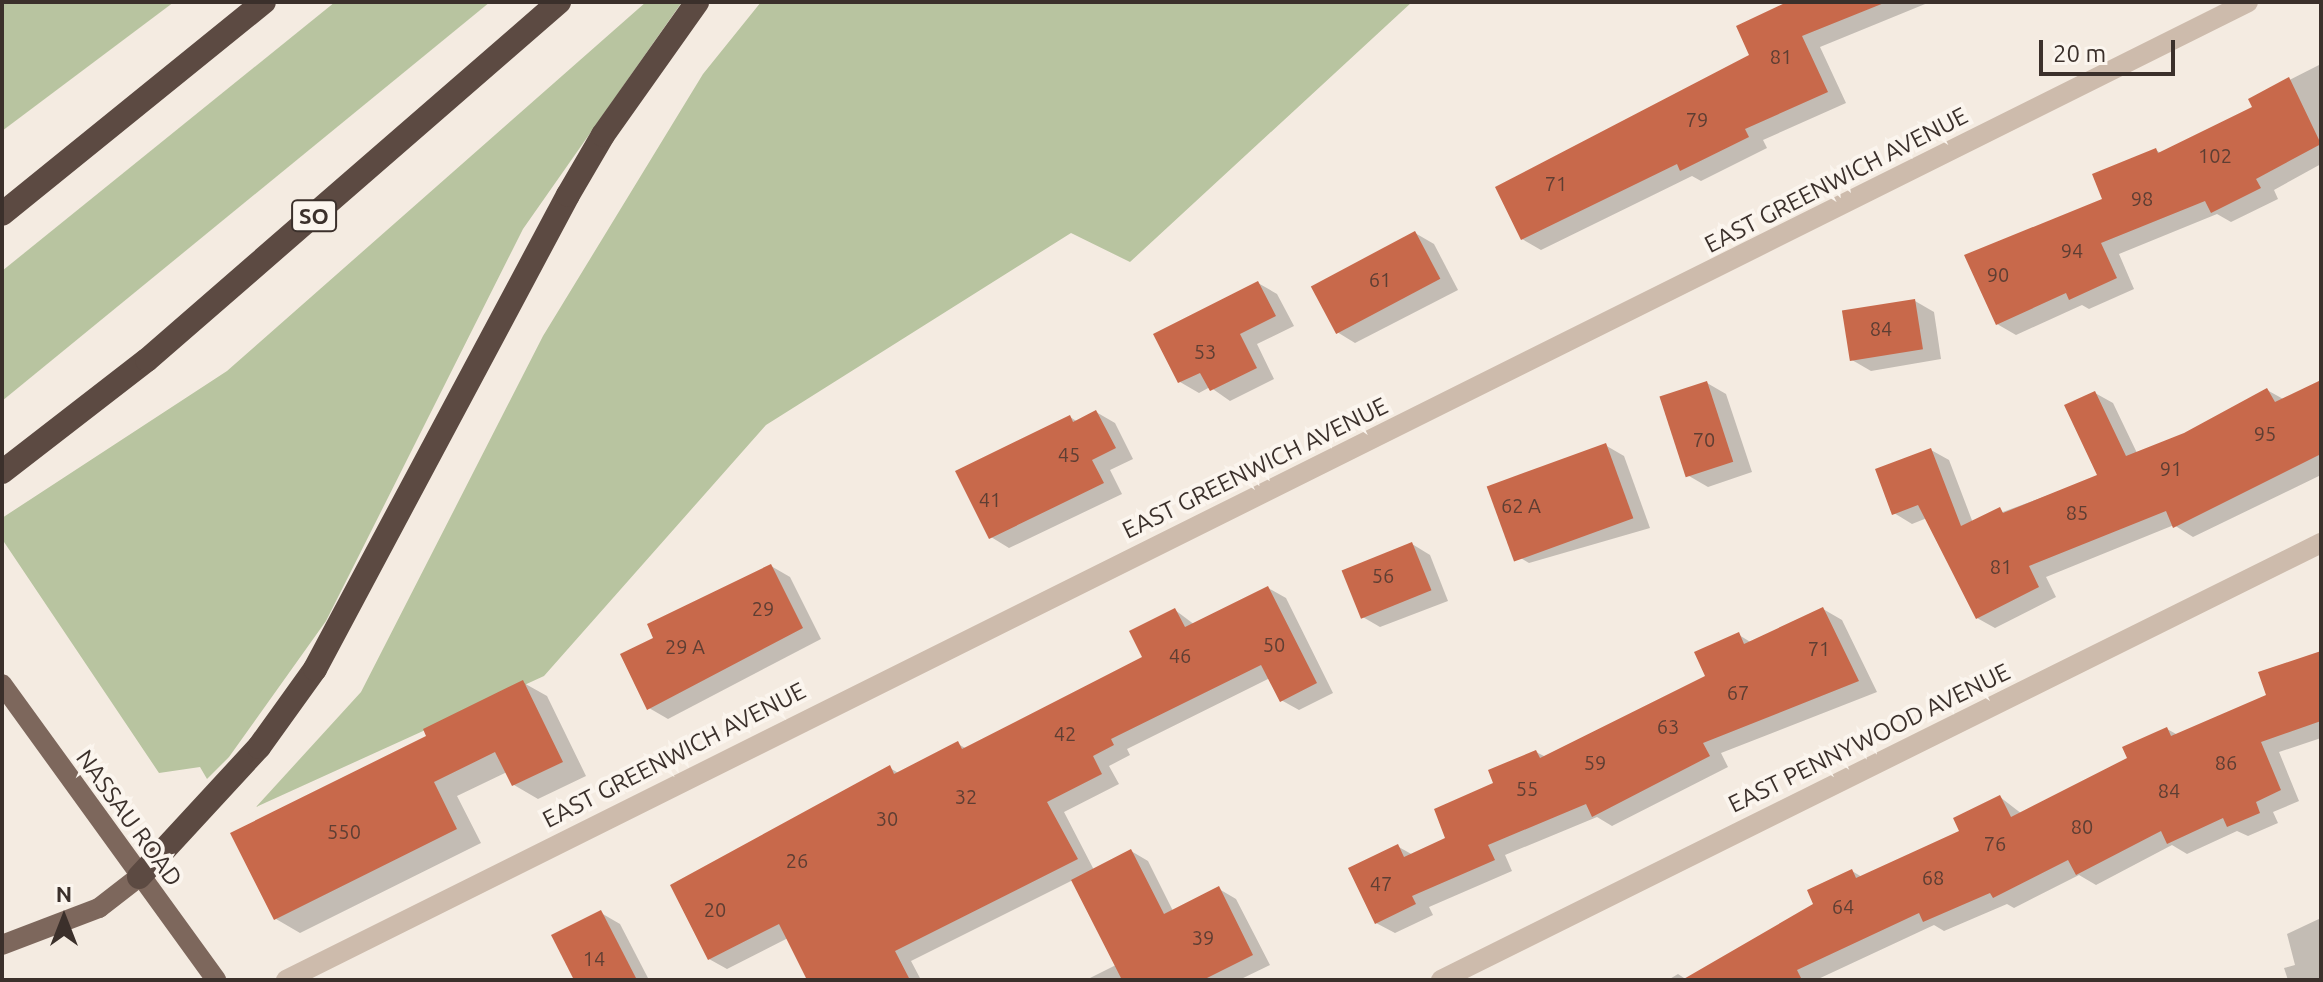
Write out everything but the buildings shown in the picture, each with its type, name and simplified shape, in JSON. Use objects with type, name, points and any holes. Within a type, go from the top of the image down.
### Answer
[{"type":"highway","points":[[2,214],[264,2]]},
{"type":"highway","name":"SO","points":[[2,472],[147,360],[559,2]]},
{"type":"highway","points":[[139,877],[259,747],[315,669],[575,183],[697,2]]},
{"type":"main road","name":"NASSAU ROAD","points":[[2,684],[216,980]]},
{"type":"main road","points":[[2,945],[99,908],[139,877]]},
{"type":"street","name":"EAST GREENWICH AVENUE","points":[[286,980],[2248,2]]},
{"type":"street","name":"EAST PENNYWOOD AVENUE","points":[[1441,980],[2321,543]]},
{"type":"green space","points":[[2,2],[174,2],[2,131]]},
{"type":"green space","points":[[335,2],[490,2],[2,401],[2,271]]},
{"type":"green space","points":[[646,2],[682,2],[523,229],[326,621],[229,757],[207,779],[200,767],[159,773],[2,539],[2,518],[227,371]]},
{"type":"green space","points":[[761,2],[1412,2],[1130,262],[1071,233],[766,425],[544,676],[256,807],[361,692],[543,336],[703,74]]}]
